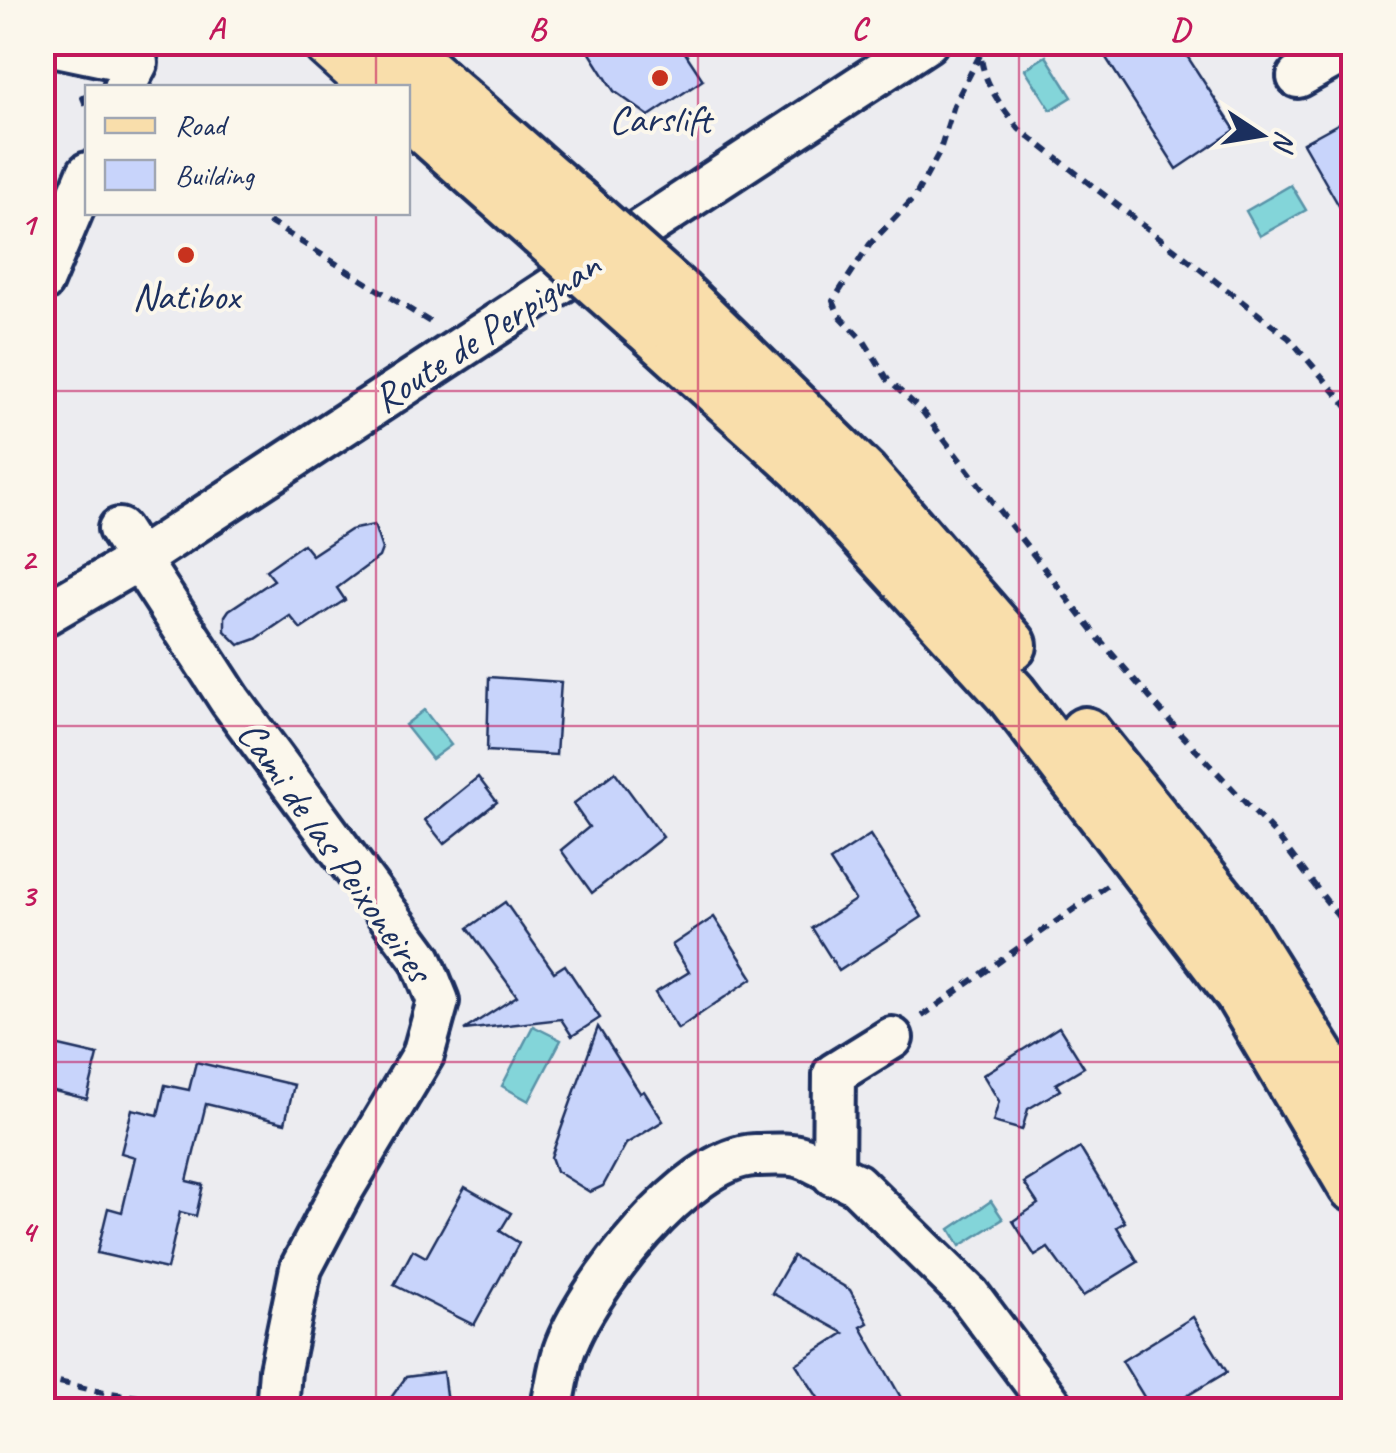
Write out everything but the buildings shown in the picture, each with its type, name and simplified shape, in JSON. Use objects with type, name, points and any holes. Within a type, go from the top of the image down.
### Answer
[{"type":"main road","points":[[328,42],[375,85]]},
{"type":"main road","points":[[392,42],[557,216],[662,310],[863,475],[1042,680],[1229,912],[1354,1112]]},
{"type":"main road","points":[[410,114],[557,216]]},
{"type":"main road","points":[[662,310],[1011,694],[1240,993],[1354,1186]]},
{"type":"street","name":"Route de Perpignan","points":[[42,616],[129,544],[927,42]]},
{"type":"street","points":[[42,43],[137,62],[126,85]]},
{"type":"street","points":[[1298,77],[1354,46]]},
{"type":"street","points":[[42,282],[85,180]]},
{"type":"street","name":"Cami de las Peixoneires","points":[[129,544],[230,700],[420,958],[438,1001],[423,1056],[341,1192],[301,1268],[276,1410]]},
{"type":"street","points":[[833,1175],[834,1074],[892,1038]]},
{"type":"street","points":[[551,1410],[565,1349],[597,1288],[634,1240],[695,1178],[750,1155],[801,1157],[856,1184],[970,1295],[1055,1410]]},
{"type":"path","points":[[981,42],[980,55],[954,105],[939,154],[915,197],[870,244],[833,301],[839,316],[864,341],[888,380],[922,411],[1094,634],[1277,836],[1354,937]]},
{"type":"path","points":[[980,55],[995,99],[1019,128],[1290,338],[1354,414]]},
{"type":"path","points":[[257,215],[442,329]]},
{"type":"path","points":[[892,1038],[1142,862]]},
{"type":"path","points":[[42,1378],[97,1391],[228,1410]]},
{"type":"water","points":[[1046,56],[1072,97],[1051,110],[1025,69]]},
{"type":"water","points":[[1291,185],[1306,210],[1260,236],[1246,211]]},
{"type":"water","points":[[424,710],[451,745],[432,759],[405,725]]},
{"type":"water","points":[[533,1026],[561,1040],[529,1101],[502,1086]]},
{"type":"water","points":[[991,1201],[1003,1219],[960,1246],[950,1229]]},
{"type":"place","name":"Carslift","points":[[660,78]]},
{"type":"place","name":"Natibox","points":[[186,255]]}]
